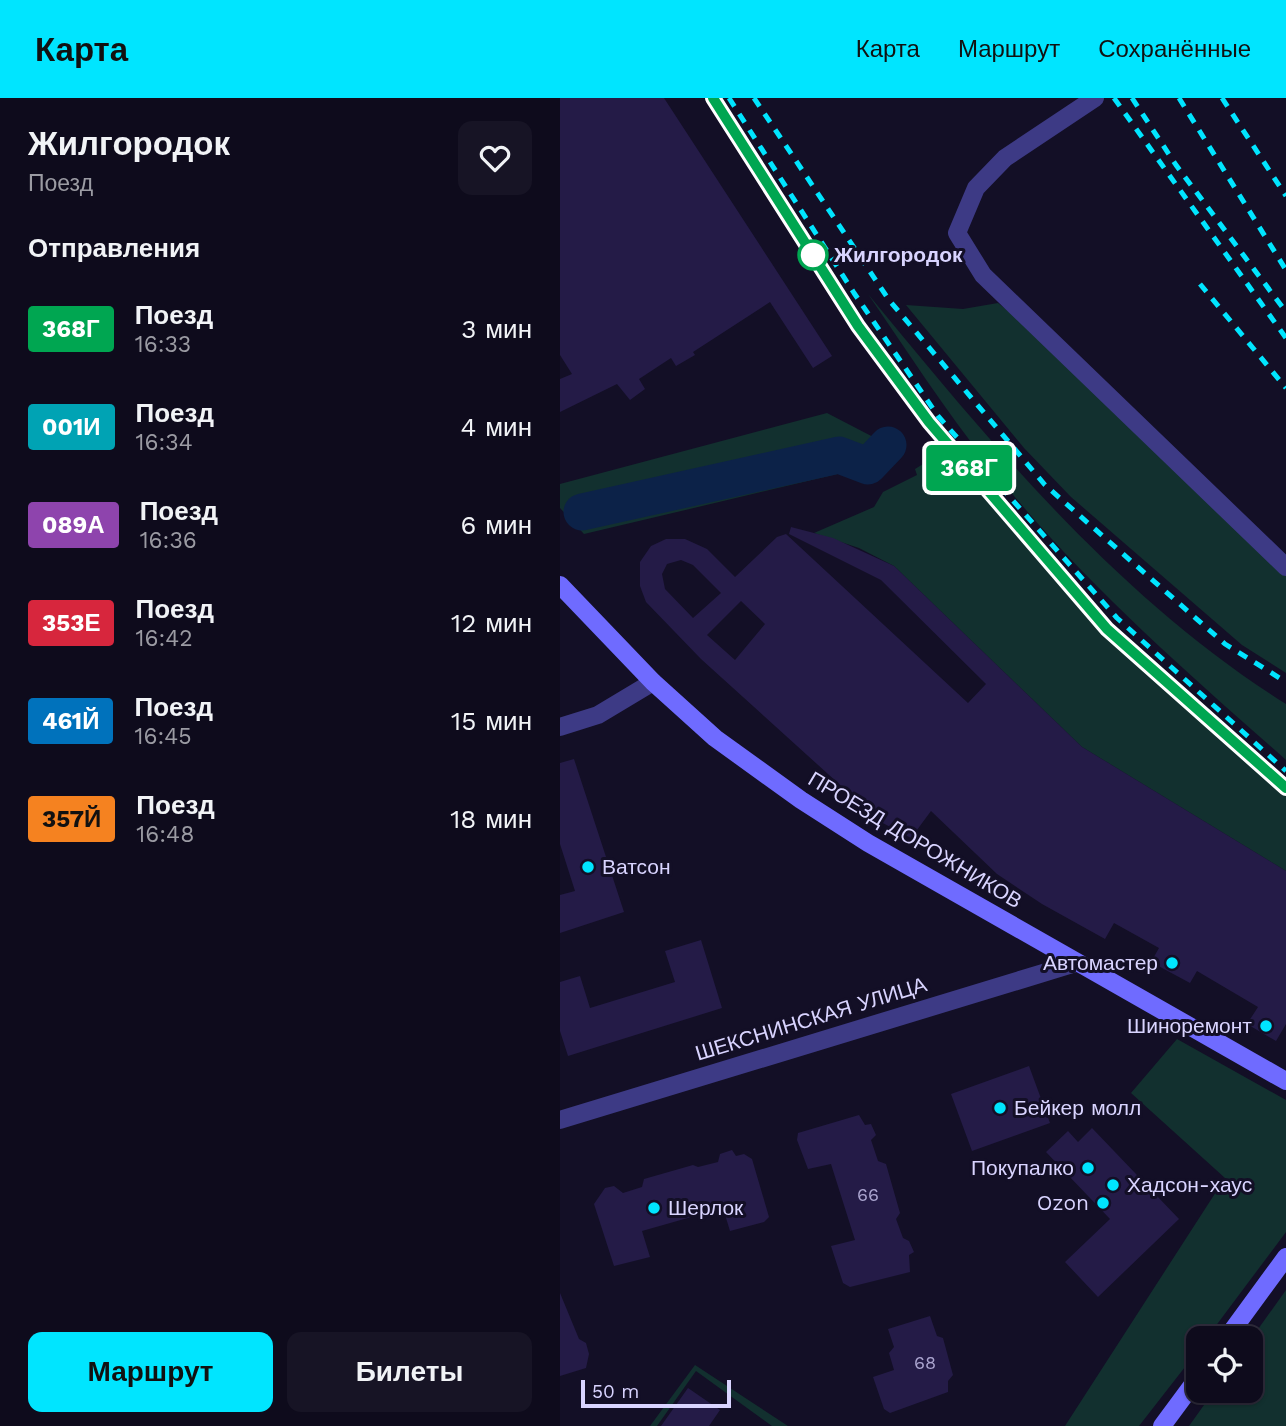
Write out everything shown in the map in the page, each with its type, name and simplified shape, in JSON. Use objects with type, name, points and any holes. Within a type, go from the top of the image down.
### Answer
[{"type":"main road","name":"ПРОЕЗД ДОРОЖНИКОВ","points":[[560,585],[653,682],[715,738],[800,800],[868,843],[1286,1081]]},
{"type":"main road","points":[[1236,1326],[1286,1257]]},
{"type":"main road","points":[[1162,1426],[1186,1394]]},
{"type":"street","points":[[1095,98],[1005,158],[976,188],[957,233],[983,275],[1286,567]]},
{"type":"street","points":[[560,727],[598,715],[653,682]]},
{"type":"street","name":"ШЕКСНИНСКАЯ УЛИЦА","points":[[560,1120],[1076,963]]},
{"type":"green space","points":[[868,294],[1011,462],[1113,568],[1168,617],[1225,662],[1286,704],[1286,760],[1130,619],[1021,505],[972,444]]},
{"type":"green space","points":[[998,303],[1039,336],[1286,570],[1286,673],[1242,645],[1071,497],[1024,448],[906,305],[963,309]]},
{"type":"green space","points":[[827,413],[879,440],[850,471],[584,534],[560,508],[560,484]]},
{"type":"green space","points":[[946,450],[1094,616],[1286,792],[1286,871],[1082,747],[894,566],[859,548],[814,533],[874,507],[883,492],[917,475],[915,469]]},
{"type":"green space","points":[[1177,1039],[1286,1100],[1286,1232],[1216,1326],[1186,1326],[1186,1366],[1139,1426],[1065,1426],[1225,1178],[1131,1093]]},
{"type":"green space","points":[[1286,1290],[1286,1426],[1189,1426],[1205,1403],[1263,1403],[1263,1326],[1260,1326]]},
{"type":"green space","points":[[695,1365],[788,1426],[772,1426],[696,1371],[657,1426],[650,1426]]},
{"type":"building","points":[[560,98],[664,98],[832,356],[813,368],[770,302],[693,352],[695,355],[676,366],[671,358],[639,379],[645,389],[630,400],[617,384],[560,412],[560,379],[572,374],[560,355]]},
{"type":"building","points":[[791,527],[833,538],[894,566],[1082,747],[1286,871],[1286,1024],[1276,1041],[1247,1024],[1258,1007],[1197,971],[1190,983],[1151,962],[1159,948],[1114,923],[1105,939],[1042,904],[997,874],[931,811],[911,838],[881,822],[701,659],[646,602],[640,586],[640,562],[651,546],[666,539],[685,539],[707,549],[735,577],[777,537],[786,534],[968,703],[986,684],[881,580],[789,534]],"holes":[[[681,560],[693,565],[721,593],[693,618],[665,589],[662,574],[667,564]],[[741,601],[765,624],[735,660],[707,635]]]},
{"type":"building","name":"Ватсон","points":[[574,759],[624,912],[560,933],[560,895],[575,891],[560,844],[560,763]]},
{"type":"building","points":[[701,940],[722,1008],[568,1056],[560,1031],[560,982],[580,976],[590,1008],[675,982],[665,951]]},
{"type":"building","name":"Бейкер молл","points":[[1029,1066],[1050,1123],[972,1151],[951,1094]]},
{"type":"building","points":[[859,1115],[865,1125],[871,1124],[876,1135],[871,1140],[878,1161],[886,1164],[900,1213],[896,1219],[903,1238],[909,1241],[914,1252],[909,1255],[910,1272],[850,1287],[843,1283],[831,1246],[855,1240],[831,1164],[808,1169],[797,1140],[798,1133]]},
{"type":"building","name":"Хадсон-хаус","points":[[1092,1128],[1179,1219],[1098,1297],[1065,1262],[1110,1219],[1046,1152],[1068,1131],[1078,1142]]},
{"type":"building","name":"Шерлок","points":[[732,1150],[736,1156],[744,1154],[752,1159],[769,1217],[764,1222],[730,1231],[723,1208],[642,1231],[650,1257],[614,1266],[594,1204],[605,1188],[614,1186],[623,1193],[642,1187],[644,1179],[693,1165],[698,1167],[718,1162],[720,1154]]},
{"type":"building","points":[[560,1293],[579,1339],[586,1343],[589,1354],[586,1368],[560,1376]]},
{"type":"building","points":[[930,1316],[937,1336],[943,1338],[953,1375],[948,1381],[948,1392],[890,1413],[884,1409],[873,1377],[894,1370],[889,1353],[894,1347],[888,1329]]},
{"type":"building","points":[[688,1388],[720,1410],[709,1426],[661,1426]]},
{"type":"waterway","points":[[582,512],[839,455],[868,466],[888,445]]},
{"type":"railway","points":[[713,98],[858,326],[929,422],[1107,629],[1286,788]]},
{"type":"railway","points":[[729,98],[854,293],[938,416],[1117,618],[1286,771]]},
{"type":"railway","points":[[754,98],[889,300],[1045,485],[1225,644],[1286,682]]},
{"type":"railway","points":[[1114,98],[1286,338]]},
{"type":"railway","points":[[1132,98],[1176,165],[1286,312]]},
{"type":"railway","points":[[1179,98],[1286,270]]},
{"type":"railway","points":[[1222,98],[1286,196]]},
{"type":"railway","points":[[1200,284],[1286,388]]},
{"type":"train","name":"368Г","points":[[713,98],[858,326],[929,422],[1107,629],[1286,788]]},
{"type":"place","name":"Жилгородок","points":[[813,255]]},
{"type":"place","name":"Ватсон","points":[[588,867]]},
{"type":"place","name":"Автомастер","points":[[1172,963]]},
{"type":"place","name":"Шиноремонт","points":[[1266,1026]]},
{"type":"place","name":"Бейкер молл","points":[[1000,1108]]},
{"type":"place","name":"Покупалко","points":[[1088,1168]]},
{"type":"place","name":"Хадсон-хаус","points":[[1113,1185]]},
{"type":"place","name":"Ozon","points":[[1103,1203]]},
{"type":"place","name":"Шерлок","points":[[654,1208]]}]
